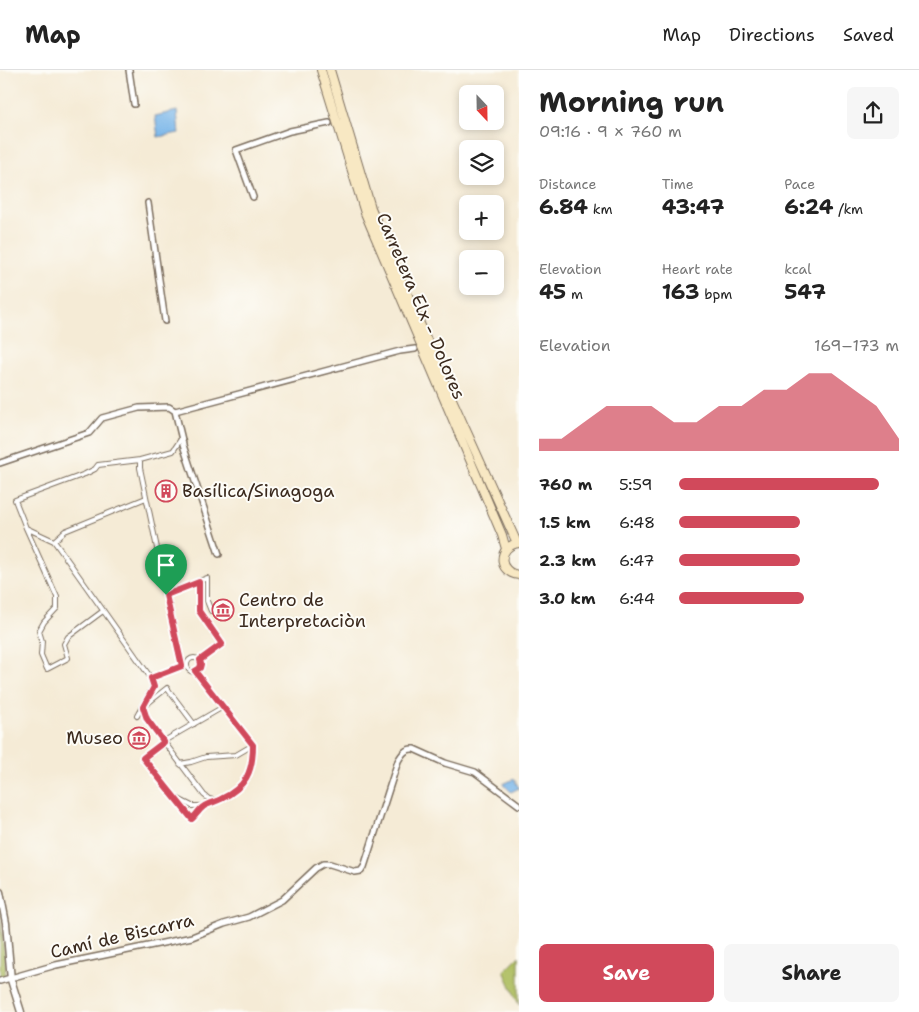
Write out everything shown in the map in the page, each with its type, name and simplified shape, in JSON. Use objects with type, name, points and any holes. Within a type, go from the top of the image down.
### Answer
[{"type":"main road","name":"Carretera Elx - Dolores","points":[[321,70],[365,213],[499,526],[506,549],[503,557],[504,566],[510,572],[518,575]]},
{"type":"main road","name":"Carretera Elx - Dolores","points":[[330,70],[371,208],[451,396],[518,543]]},
{"type":"main road","points":[[506,549],[518,543]]},
{"type":"street","points":[[129,70],[134,104]]},
{"type":"street","points":[[253,197],[236,150],[290,131],[329,123]]},
{"type":"street","points":[[148,203],[164,321]]},
{"type":"street","points":[[175,411],[282,381],[400,351],[415,349]]},
{"type":"street","points":[[0,463],[89,433],[102,418],[139,408],[169,407],[175,411],[182,443],[219,554]]},
{"type":"street","points":[[103,611],[68,637],[64,644],[68,658],[47,669],[41,655],[42,641],[39,630],[57,608],[57,597],[15,500],[85,474],[95,469],[98,465],[140,460],[173,451],[182,443]]},
{"type":"street","points":[[140,460],[146,498],[182,666]]},
{"type":"street","points":[[54,541],[65,531],[146,498]]},
{"type":"street","points":[[26,528],[54,541],[151,678],[154,687],[137,716]]},
{"type":"street","points":[[166,595],[207,578],[207,601],[211,611],[215,609]]},
{"type":"street","points":[[199,582],[199,611],[222,644],[200,660]]},
{"type":"street","points":[[151,678],[188,664],[189,660],[193,658],[200,660]]},
{"type":"street","points":[[195,671],[200,668],[200,660]]},
{"type":"street","points":[[175,797],[192,806],[204,806],[217,801],[240,787],[248,774],[253,760],[253,745],[195,671],[190,670],[188,664]]},
{"type":"street","points":[[143,707],[167,688],[194,724]]},
{"type":"street","points":[[204,806],[192,819],[143,758],[164,742],[223,706]]},
{"type":"street","points":[[143,707],[147,719],[204,795],[209,800],[217,801]]},
{"type":"street","points":[[180,764],[206,757],[236,755],[253,745]]},
{"type":"street","name":"Camí de Biscarra","points":[[0,982],[56,965],[192,937],[217,926],[249,917],[282,900],[316,868],[323,864],[330,864],[354,872],[361,871],[364,867],[398,761],[407,750],[414,749],[446,763],[475,772],[519,805]]},
{"type":"street","points":[[0,892],[6,923],[11,980],[21,1012]]},
{"type":"green space","points":[[0,913],[6,968],[4,976],[0,978]]},
{"type":"green space","points":[[519,956],[519,1005],[504,971]]},
{"type":"water","points":[[177,111],[179,133],[158,137],[155,116]]},
{"type":"water","points":[[514,779],[519,788],[511,792],[503,784]]},
{"type":"place","name":"Basílica/Sinagoga","points":[[166,491]]},
{"type":"place","name":"Centro de Interpretaciòn","points":[[223,610]]},
{"type":"place","name":"Museo","points":[[139,738]]},
{"type":"route","points":[[199,582],[199,611],[222,644],[200,660],[200,668],[195,671],[253,745],[253,760],[248,774],[240,787],[229,795],[204,806],[192,819],[143,758],[164,742],[147,719],[143,707],[154,687],[151,678],[182,666],[166,595],[199,582]]}]
